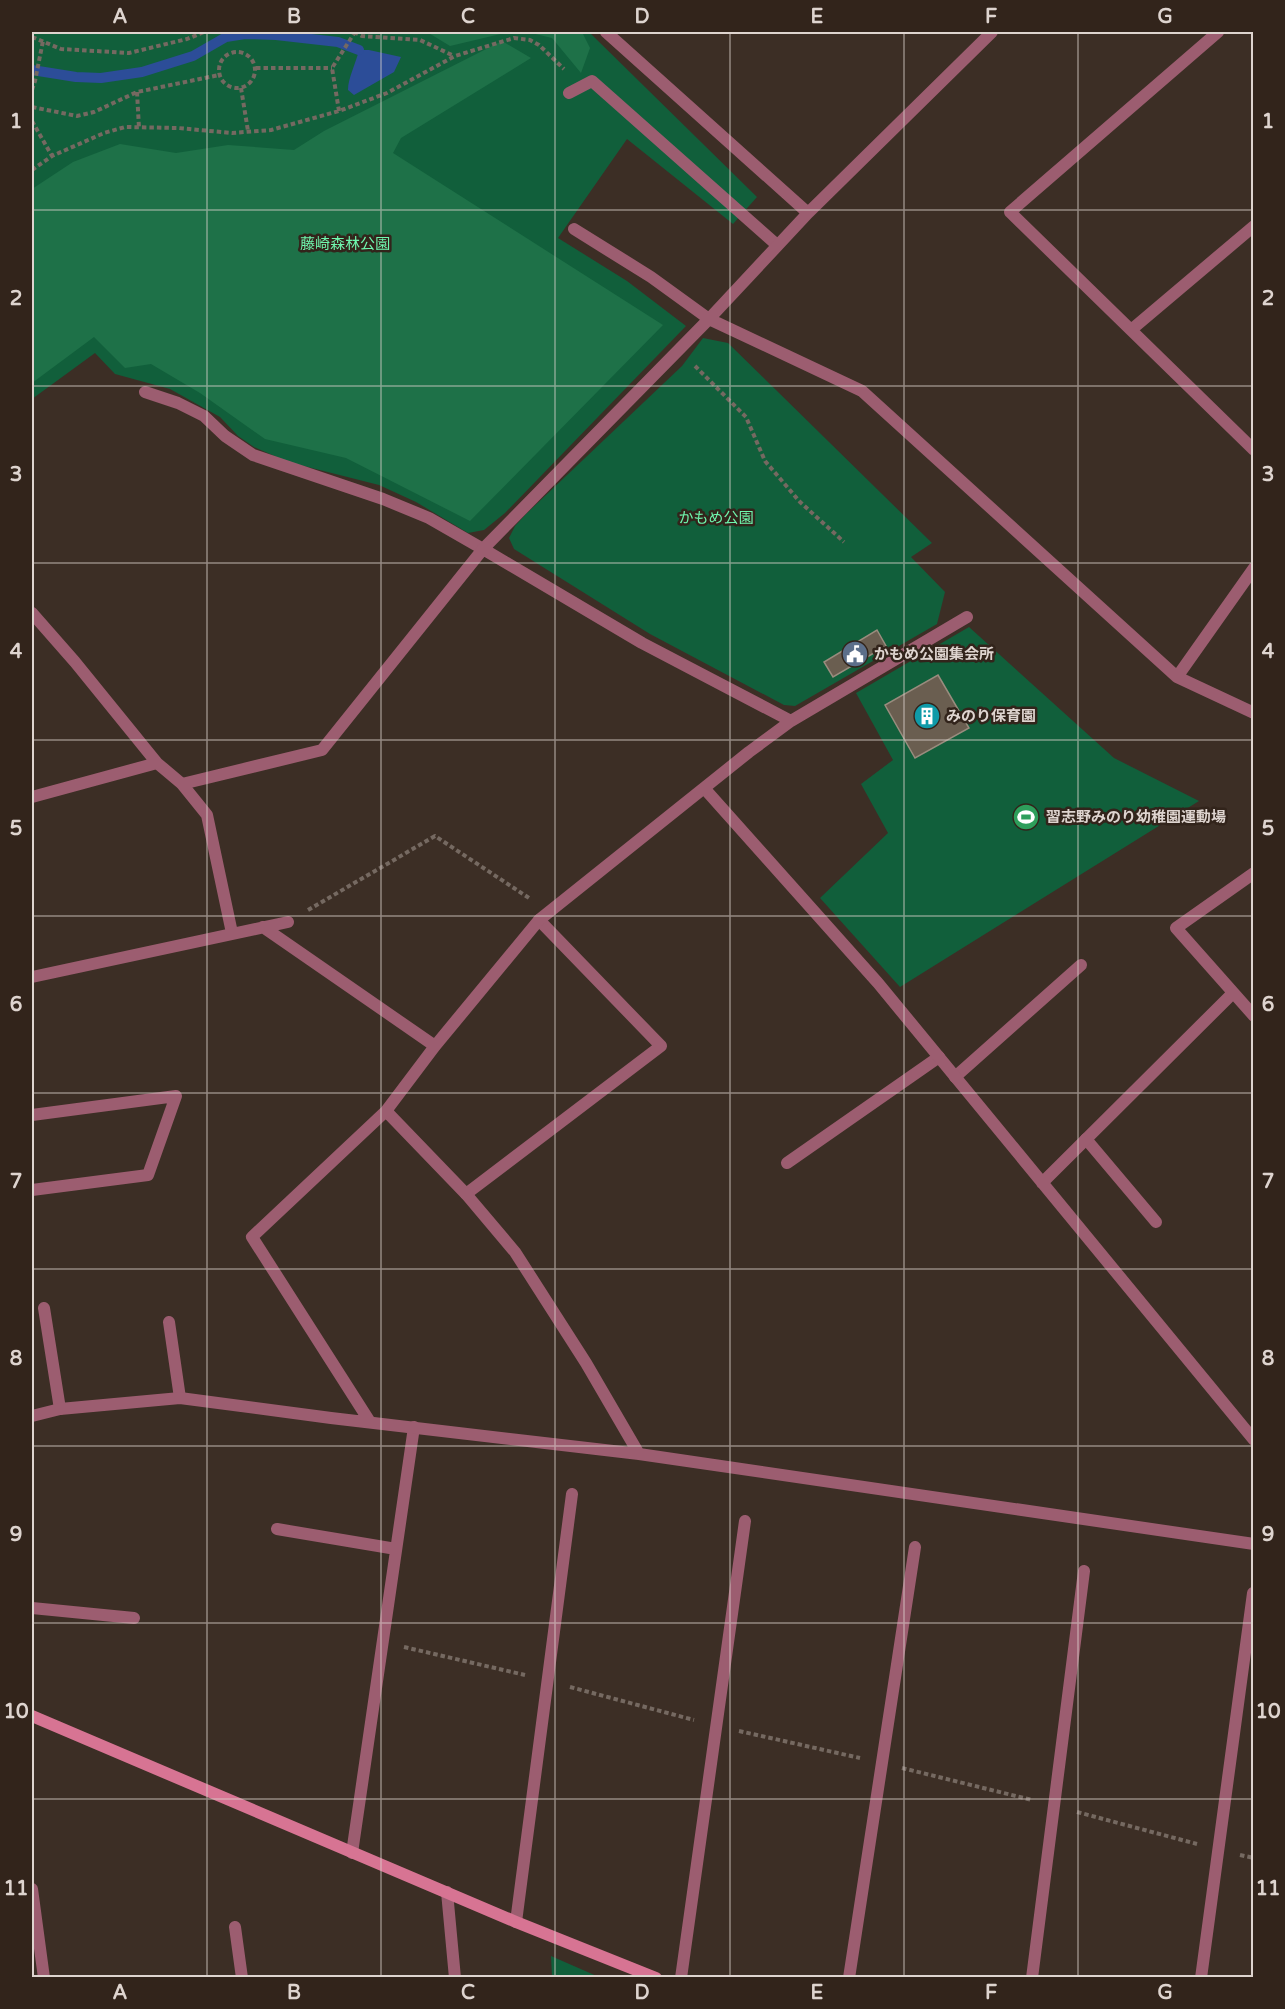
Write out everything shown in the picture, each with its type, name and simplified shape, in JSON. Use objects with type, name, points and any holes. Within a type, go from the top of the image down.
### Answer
[{"type":"street","points":[[606,32],[808,213]]},
{"type":"street","points":[[182,784],[322,750],[483,549],[710,319],[808,213],[992,32]]},
{"type":"street","points":[[1218,32],[1010,212],[1254,450]]},
{"type":"street","points":[[569,93],[592,81],[777,245]]},
{"type":"street","points":[[1131,330],[1254,226]]},
{"type":"street","points":[[574,229],[651,277],[710,319],[862,391],[1177,677],[1254,713]]},
{"type":"street","points":[[145,392],[178,403],[204,416],[225,436],[253,455],[383,499],[429,518],[642,643],[791,721]]},
{"type":"street","points":[[1177,677],[1254,568]]},
{"type":"street","points":[[32,613],[157,763],[182,784],[207,815],[232,933]]},
{"type":"street","points":[[370,1422],[252,1237],[386,1111],[435,1046],[539,920],[791,721],[967,617]]},
{"type":"street","points":[[32,797],[157,763]]},
{"type":"street","points":[[704,788],[878,982],[1253,1438]]},
{"type":"street","points":[[1254,873],[1176,928],[1254,1016]]},
{"type":"street","points":[[466,1194],[661,1046],[539,920]]},
{"type":"street","points":[[32,977],[288,922]]},
{"type":"street","points":[[263,927],[435,1046]]},
{"type":"street","points":[[955,1077],[1081,965]]},
{"type":"street","points":[[1042,1184],[1233,993]]},
{"type":"street","points":[[787,1163],[939,1058]]},
{"type":"street","points":[[32,1115],[176,1096],[148,1175],[32,1190]]},
{"type":"street","points":[[386,1111],[466,1194],[515,1252],[586,1364],[639,1454]]},
{"type":"street","points":[[1086,1139],[1156,1222]]},
{"type":"street","points":[[44,1308],[60,1409]]},
{"type":"street","points":[[169,1322],[180,1398]]},
{"type":"street","points":[[32,1416],[60,1409],[180,1398],[639,1454],[1254,1544]]},
{"type":"street","points":[[352,1853],[414,1427]]},
{"type":"street","points":[[516,1922],[572,1494]]},
{"type":"street","points":[[681,1977],[745,1521]]},
{"type":"street","points":[[277,1529],[396,1549]]},
{"type":"street","points":[[849,1977],[915,1547]]},
{"type":"street","points":[[1032,1977],[1084,1571]]},
{"type":"street","points":[[1201,1977],[1253,1593]]},
{"type":"street","points":[[32,1608],[134,1618]]},
{"type":"street","points":[[32,1716],[516,1922],[656,1977]]},
{"type":"street","points":[[32,1889],[44,1977]]},
{"type":"street","points":[[447,1892],[455,1977]]},
{"type":"street","points":[[235,1927],[242,1977]]},
{"type":"path","points":[[32,37],[61,48],[129,53],[187,39],[204,32]]},
{"type":"path","points":[[339,111],[332,68],[354,32],[362,36],[420,40],[455,56]]},
{"type":"path","points":[[32,170],[52,156],[104,133],[125,127],[178,128],[232,133],[271,129],[339,111],[387,93],[455,56],[514,38],[530,40],[539,45],[581,87]]},
{"type":"path","points":[[32,90],[43,41]]},
{"type":"path","points":[[237,51],[250,56],[256,68],[252,81],[241,88],[227,86],[219,75],[220,62],[224,56],[237,51]]},
{"type":"path","points":[[256,68],[332,68]]},
{"type":"path","points":[[32,107],[77,116],[94,112],[137,92],[219,75]]},
{"type":"path","points":[[241,88],[248,131]]},
{"type":"path","points":[[137,92],[139,128]]},
{"type":"path","points":[[32,121],[52,156]]},
{"type":"path","points":[[679,350],[746,417],[765,461],[800,502],[844,542]]},
{"type":"path","points":[[288,922],[435,836],[550,911]]},
{"type":"path","points":[[383,1642],[548,1681],[717,1726],[882,1763],[1254,1857]]},
{"type":"green space","name":"藤崎森林公園","points":[[32,32],[589,32],[757,197],[733,224],[627,139],[558,238],[627,281],[686,326],[505,513],[484,530],[468,533],[416,502],[379,485],[288,462],[254,447],[238,436],[220,417],[170,389],[115,374],[95,353],[32,399]]},
{"type":"green space","points":[[427,32],[509,32],[450,46]]},
{"type":"green space","points":[[527,32],[582,32],[590,48],[581,73],[552,38]]},
{"type":"green space","name":"藤崎森林公園","points":[[502,41],[531,58],[401,138],[393,153],[663,325],[470,521],[346,458],[265,439],[200,393],[151,364],[125,368],[94,337],[32,383],[32,189],[73,162],[120,144],[176,153],[228,145],[294,150],[324,131]]},
{"type":"green space","name":"かもめ公園","points":[[703,338],[728,343],[932,543],[911,557],[945,592],[937,624],[795,706],[784,705],[650,634],[514,549],[509,538],[515,526],[526,514],[682,366]]},
{"type":"green space","name":"習志野みのり幼稚園運動場","points":[[969,627],[1114,758],[1199,801],[900,987],[820,898],[888,833],[861,784],[893,760],[856,693]]},
{"type":"green space","points":[[551,1956],[599,1977],[552,1977]]},
{"type":"water","points":[[359,50],[401,57],[394,72],[354,95],[348,90],[348,85]]},
{"type":"building","name":"かもめ公園集会所","points":[[877,630],[886,646],[833,677],[824,662]]},
{"type":"building","name":"みのり保育園","points":[[938,675],[969,728],[915,758],[885,705]]},
{"type":"waterway","points":[[32,70],[76,77],[101,78],[142,72],[193,56],[226,37],[245,34],[338,42],[359,50]]},
{"type":"place","name":"かもめ公園集会所","points":[[855,654]]},
{"type":"place","name":"みのり保育園","points":[[927,716]]},
{"type":"place","name":"習志野みのり幼稚園運動場","points":[[1026,817]]}]
